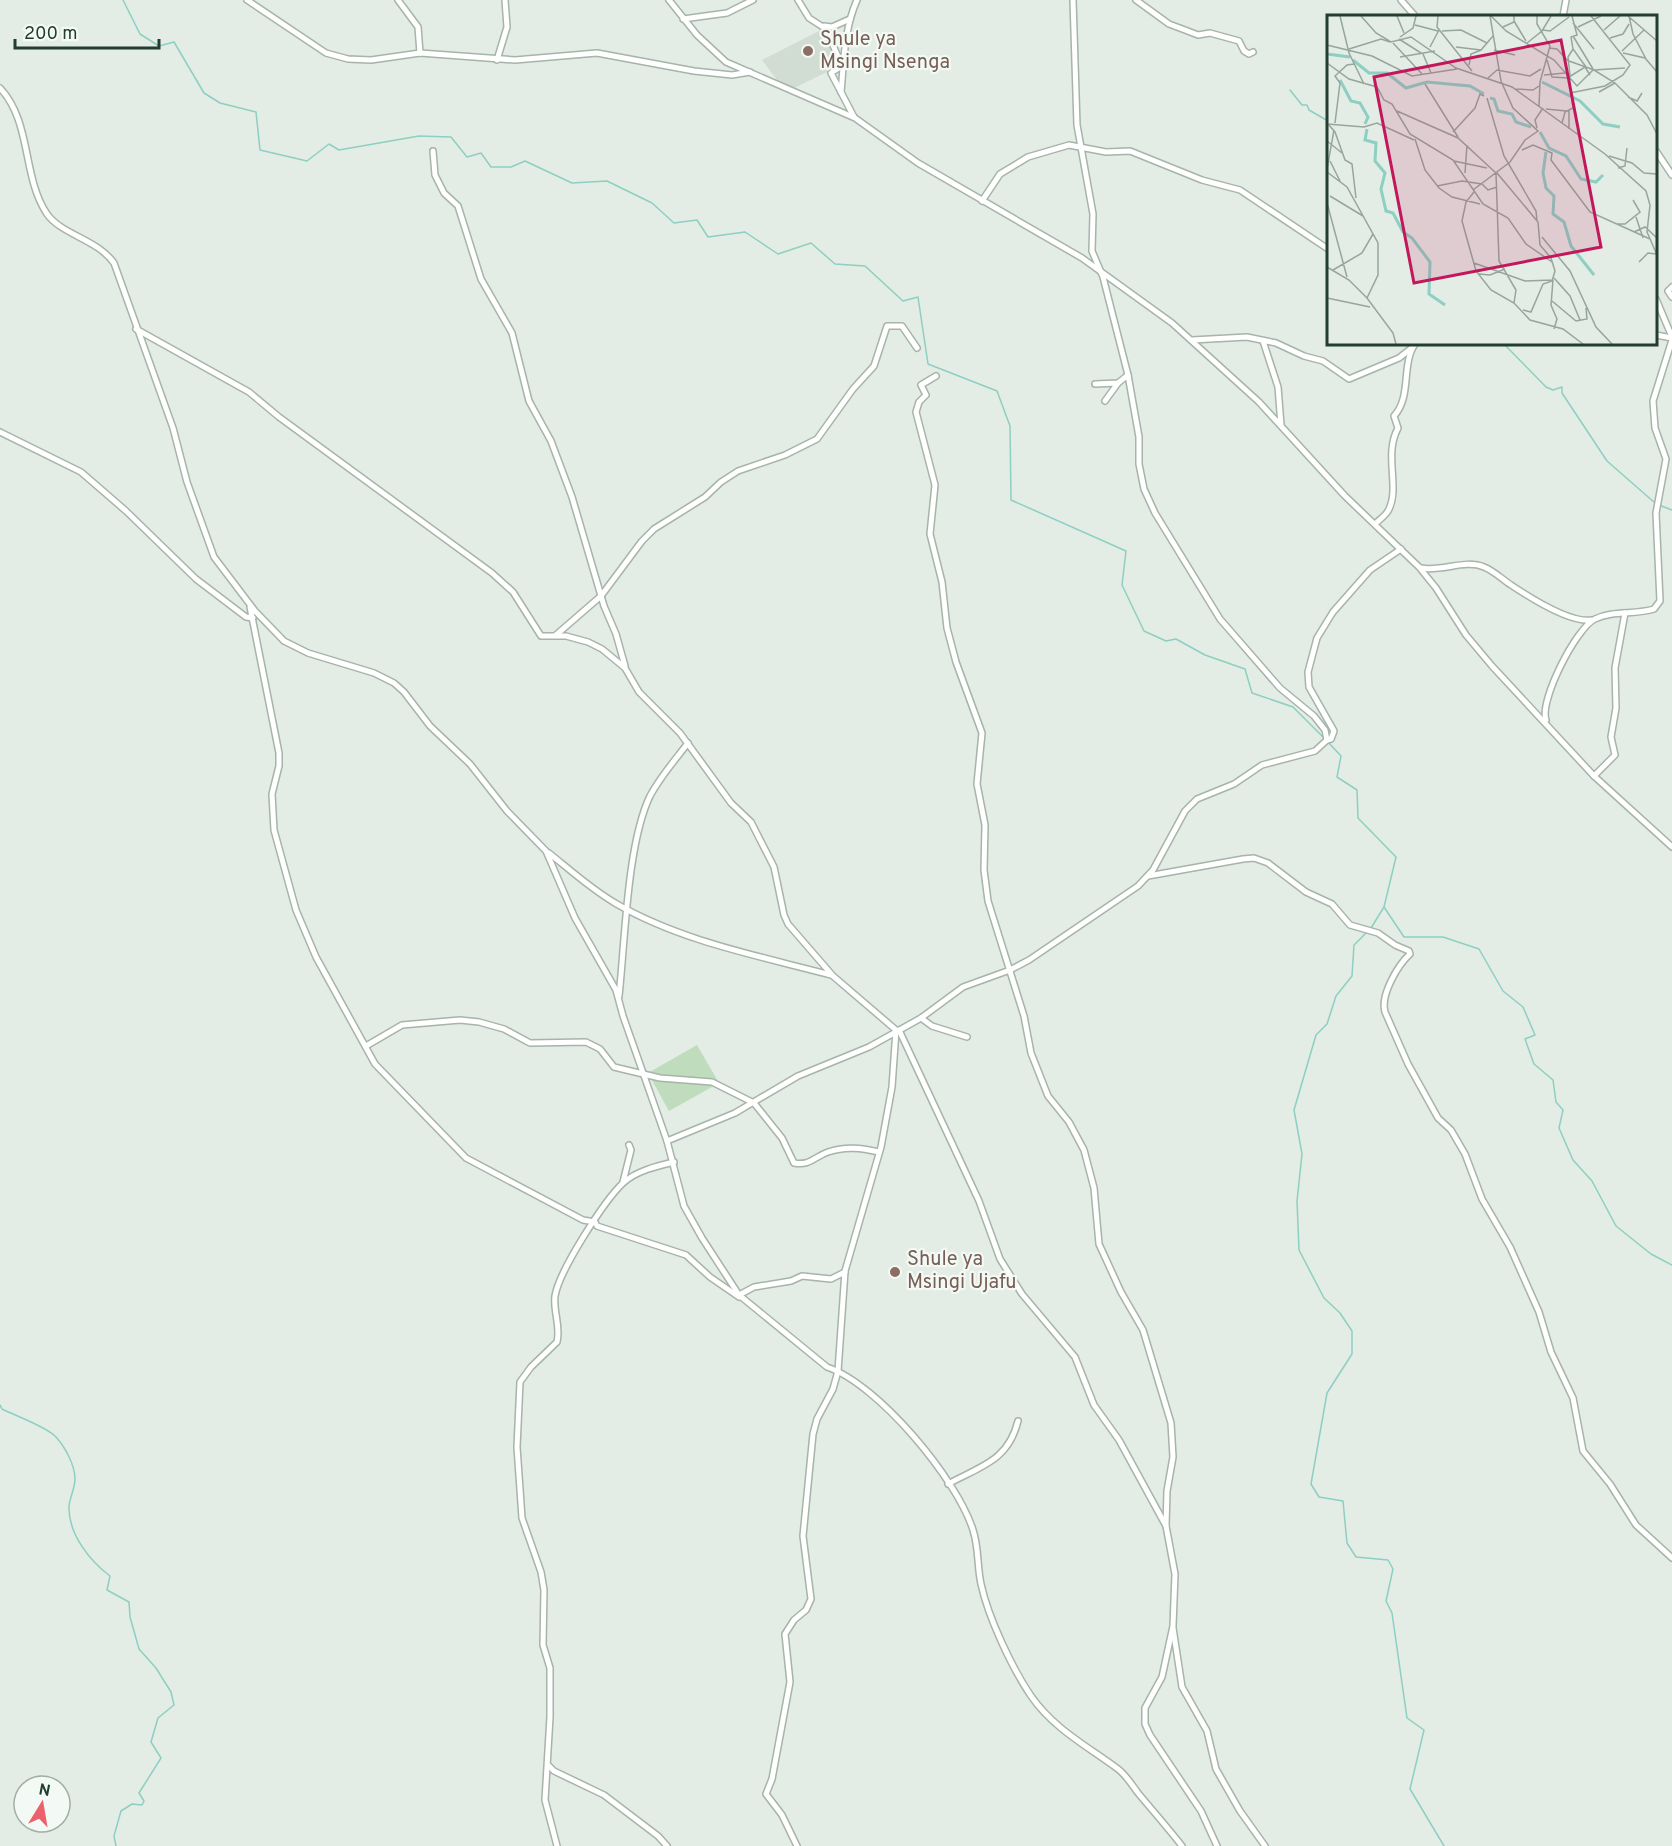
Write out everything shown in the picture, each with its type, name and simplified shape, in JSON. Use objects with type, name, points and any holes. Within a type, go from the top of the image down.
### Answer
[{"type":"street","points":[[247,0],[283,26],[336,57],[371,60],[420,53],[497,60],[597,53],[694,71],[732,75],[753,72]]},
{"type":"street","points":[[398,0],[418,27],[420,53]]},
{"type":"street","points":[[497,60],[507,27],[505,0]]},
{"type":"street","points":[[669,0],[683,19],[721,58],[855,118],[913,160],[1100,270],[1192,340],[1281,425],[1345,496],[1419,567],[1477,648],[1594,776],[1672,847]]},
{"type":"street","points":[[683,19],[727,13],[753,0]]},
{"type":"street","points":[[798,0],[809,18],[822,26],[832,27],[850,19]]},
{"type":"street","points":[[841,92],[844,72],[843,58],[850,19],[857,0]]},
{"type":"street","points":[[1073,0],[1076,29],[1073,63],[1077,89],[1077,125],[1093,214],[1092,251],[1100,270],[1128,375],[1139,437],[1141,479],[1155,513],[1220,618],[1280,688],[1314,716],[1325,730],[1327,740]]},
{"type":"street","points":[[1136,0],[1169,24],[1198,35],[1207,32],[1241,42],[1244,51],[1249,54],[1253,52]]},
{"type":"street","points":[[1401,0],[1414,15]]},
{"type":"street","points":[[1563,15],[1566,0]]},
{"type":"street","points":[[822,26],[842,66],[831,74],[855,118]]},
{"type":"street","points":[[0,88],[13,107],[38,196],[48,215],[111,258],[173,428],[184,473],[209,549],[270,628],[292,646],[374,674],[400,688],[430,726],[466,760],[507,811],[546,851],[603,896],[628,910],[709,942],[833,976]]},
{"type":"street","points":[[982,201],[1000,174],[1019,161],[1064,146],[1081,146],[1106,152],[1135,152],[1202,180],[1240,190],[1327,248]]},
{"type":"street","points":[[433,151],[435,175],[444,193],[458,206],[481,279],[513,333],[529,400],[551,441],[572,497],[625,668],[639,692],[688,743],[731,803],[751,822],[774,867],[786,920],[833,976],[897,1030],[980,1201],[1000,1260],[1022,1294],[1075,1358],[1094,1405],[1119,1440],[1166,1526]]},
{"type":"street","points":[[1657,155],[1672,175]]},
{"type":"street","points":[[1672,287],[1668,291],[1672,297]]},
{"type":"street","points":[[1419,567],[1441,570],[1469,564],[1483,566],[1552,608],[1579,619],[1595,619],[1654,609],[1660,600],[1656,513],[1666,459],[1655,428],[1653,401],[1658,378],[1672,338],[1657,301]]},
{"type":"street","points":[[556,636],[601,596],[642,541],[654,529],[705,497],[720,482],[738,471],[785,455],[816,440],[853,389],[874,366],[887,326],[902,326],[917,348]]},
{"type":"street","points":[[136,329],[256,396],[285,421],[492,573],[513,592],[537,632],[546,637],[556,636],[596,645],[625,668]]},
{"type":"street","points":[[1657,335],[1672,338]]},
{"type":"street","points":[[1192,340],[1247,337],[1276,342],[1304,356],[1323,361],[1349,379],[1399,358],[1414,345]]},
{"type":"street","points":[[1263,341],[1278,387],[1281,425]]},
{"type":"street","points":[[1375,524],[1389,509],[1393,481],[1390,448],[1398,428],[1395,416],[1402,409],[1414,345]]},
{"type":"street","points":[[1106,401],[1118,383],[1128,375]]},
{"type":"street","points":[[936,376],[921,384],[925,396],[916,409],[935,484],[930,534],[954,657],[982,733],[977,783],[985,825],[984,876],[988,901],[1040,1077],[1053,1103],[1070,1122],[1084,1150],[1094,1188],[1099,1244],[1121,1292],[1143,1330],[1172,1423],[1173,1457],[1167,1491],[1166,1526],[1175,1574],[1173,1626],[1162,1677],[1145,1708],[1145,1724],[1150,1736],[1201,1811],[1217,1846]]},
{"type":"street","points":[[1095,384],[1118,383]]},
{"type":"street","points":[[0,432],[81,472],[126,511],[196,579],[246,617],[253,618]]},
{"type":"street","points":[[1664,470],[1672,466]]},
{"type":"street","points":[[668,1141],[754,1102],[798,1076],[862,1050],[921,1018],[963,987],[1010,970],[1129,893],[1148,876],[1185,811],[1197,799],[1234,784],[1262,765],[1315,751],[1331,739],[1334,731],[1312,693],[1308,680],[1317,638],[1333,612],[1370,570],[1401,549]]},
{"type":"street","points":[[249,602],[280,760],[272,794],[275,833],[299,917],[316,957],[378,1069],[433,1122],[463,1156],[583,1220],[595,1222],[597,1226],[689,1257],[710,1277],[748,1303]]},
{"type":"street","points":[[1594,776],[1615,755],[1611,737],[1616,708],[1613,690],[1625,613]]},
{"type":"street","points":[[1548,724],[1544,707],[1563,664],[1584,626],[1595,619]]},
{"type":"street","points":[[619,998],[636,850],[647,804],[658,783],[688,743]]},
{"type":"street","points":[[546,851],[575,918],[619,998],[623,1016],[668,1141],[688,1214],[739,1295],[827,1367],[838,1371],[896,1417],[915,1438],[948,1484],[970,1522],[977,1544],[978,1569],[985,1599],[1008,1655],[1029,1692],[1070,1737],[1120,1770],[1182,1846]]},
{"type":"street","points":[[1148,876],[1224,862],[1258,859],[1281,871],[1306,892],[1332,904],[1350,925],[1378,933],[1410,952],[1392,977],[1383,1004],[1385,1012],[1408,1064],[1438,1118],[1454,1135],[1465,1154],[1482,1198],[1510,1247],[1539,1312],[1551,1352],[1573,1398],[1585,1455],[1610,1484],[1636,1525],[1672,1558]]},
{"type":"street","points":[[921,1018],[932,1026],[967,1037]]},
{"type":"street","points":[[366,1046],[402,1025],[418,1022],[471,1020],[504,1029],[530,1043],[575,1041],[590,1043],[600,1048],[614,1067],[660,1078],[712,1082],[754,1102],[782,1138],[794,1162],[807,1164],[827,1152],[848,1147],[879,1152]]},
{"type":"street","points":[[796,1846],[766,1791],[772,1779],[789,1687],[785,1634],[792,1623],[808,1608],[811,1599],[803,1531],[813,1434],[817,1419],[835,1384],[838,1371],[845,1272],[879,1152],[892,1087],[897,1030]]},
{"type":"street","points":[[557,1846],[545,1800],[550,1672],[543,1645],[544,1590],[541,1572],[522,1518],[517,1447],[519,1388],[522,1377],[557,1342],[557,1290],[577,1248],[623,1183],[631,1150],[629,1145]]},
{"type":"street","points":[[623,1183],[647,1170],[674,1162]]},
{"type":"street","points":[[739,1295],[754,1287],[791,1281],[802,1276],[831,1279],[845,1272]]},
{"type":"street","points":[[948,1484],[1001,1455],[1011,1442],[1018,1421]]},
{"type":"street","points":[[1173,1626],[1182,1687],[1207,1731],[1220,1778],[1265,1846]]},
{"type":"street","points":[[548,1764],[554,1771],[604,1794],[658,1836],[667,1846]]},
{"type":"shaded area","points":[[823,29],[841,65],[786,92],[762,60]]},
{"type":"green space","points":[[697,1045],[719,1083],[669,1111],[648,1073]]},
{"type":"waterway","points":[[123,0],[140,34],[159,46],[174,42],[204,93],[220,103],[256,112],[260,150],[307,161],[329,144],[339,150],[419,136],[451,137],[467,157],[481,153],[491,167],[511,167],[525,161],[572,183],[607,181],[652,203],[674,223],[697,220],[708,237],[745,232],[778,254],[811,243],[835,264],[865,266],[903,301],[918,297],[928,364],[997,391],[1010,426],[1011,500],[1126,551],[1122,585],[1144,631],[1166,641],[1176,639],[1205,655],[1245,669],[1252,693],[1293,707],[1324,738]]},
{"type":"waterway","points":[[1290,90],[1302,105],[1307,105],[1309,110],[1327,120]]},
{"type":"waterway","points":[[1505,345],[1546,387],[1553,390],[1562,387],[1562,393],[1607,461],[1655,503]]},
{"type":"waterway","points":[[1659,505],[1672,510]]},
{"type":"waterway","points":[[1327,741],[1341,756],[1337,777],[1357,790],[1358,818],[1396,857],[1384,907],[1404,937],[1443,937],[1479,949],[1503,991],[1523,1007],[1535,1035],[1525,1039],[1534,1064],[1553,1080],[1556,1102],[1563,1110],[1559,1128],[1573,1160],[1592,1181],[1616,1226],[1651,1254],[1672,1265]]},
{"type":"waterway","points":[[1371,928],[1384,907]]},
{"type":"waterway","points":[[1367,932],[1354,945],[1352,976],[1336,996],[1327,1024],[1316,1035],[1294,1110],[1302,1154],[1297,1201],[1299,1250],[1324,1298],[1340,1313],[1352,1331],[1352,1354],[1327,1393],[1311,1484],[1319,1497],[1343,1501],[1347,1543],[1356,1557],[1388,1560],[1393,1569],[1386,1601],[1392,1613],[1407,1718],[1424,1730],[1410,1789],[1444,1846]]},
{"type":"waterway","points":[[0,1405],[2,1409],[52,1433],[66,1451],[75,1474],[69,1506],[72,1527],[88,1555],[110,1576],[107,1590],[129,1602],[130,1617],[139,1649],[156,1668],[171,1692],[174,1705],[158,1718],[151,1742],[161,1758],[139,1793],[144,1801],[142,1805],[132,1804],[121,1811],[114,1836],[116,1846]]},
{"type":"place","name":"Shule ya Msingi Nsenga","points":[[808,51]]},
{"type":"place","name":"Shule ya Msingi Ujafu","points":[[895,1272]]}]
